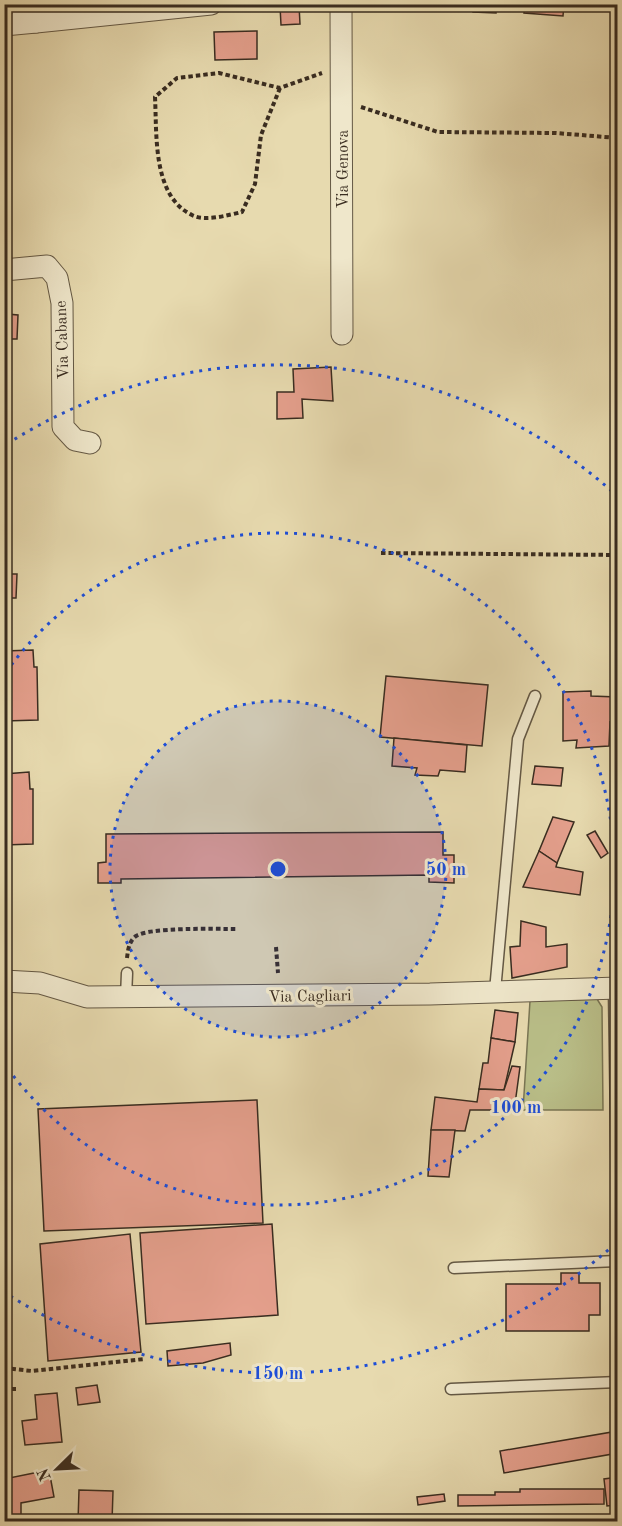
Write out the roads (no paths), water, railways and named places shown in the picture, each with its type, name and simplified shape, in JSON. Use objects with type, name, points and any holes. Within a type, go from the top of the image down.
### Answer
[{"type":"street","points":[[18,4],[36,22]]},
{"type":"street","points":[[4,25],[211,4]]},
{"type":"street","name":"Via Genova","points":[[341,4],[342,334]]},
{"type":"street","name":"Via Cabane","points":[[4,270],[48,266],[57,278],[62,303],[63,427],[75,441],[90,443]]},
{"type":"street","name":"Via Cagliari","points":[[4,981],[40,983],[87,997],[616,988]]},
{"type":"lane","points":[[495,991],[518,739],[536,696]]},
{"type":"lane","points":[[126,996],[127,973]]},
{"type":"lane","points":[[454,1268],[617,1262],[616,988]]},
{"type":"lane","points":[[451,1389],[618,1382]]}]
